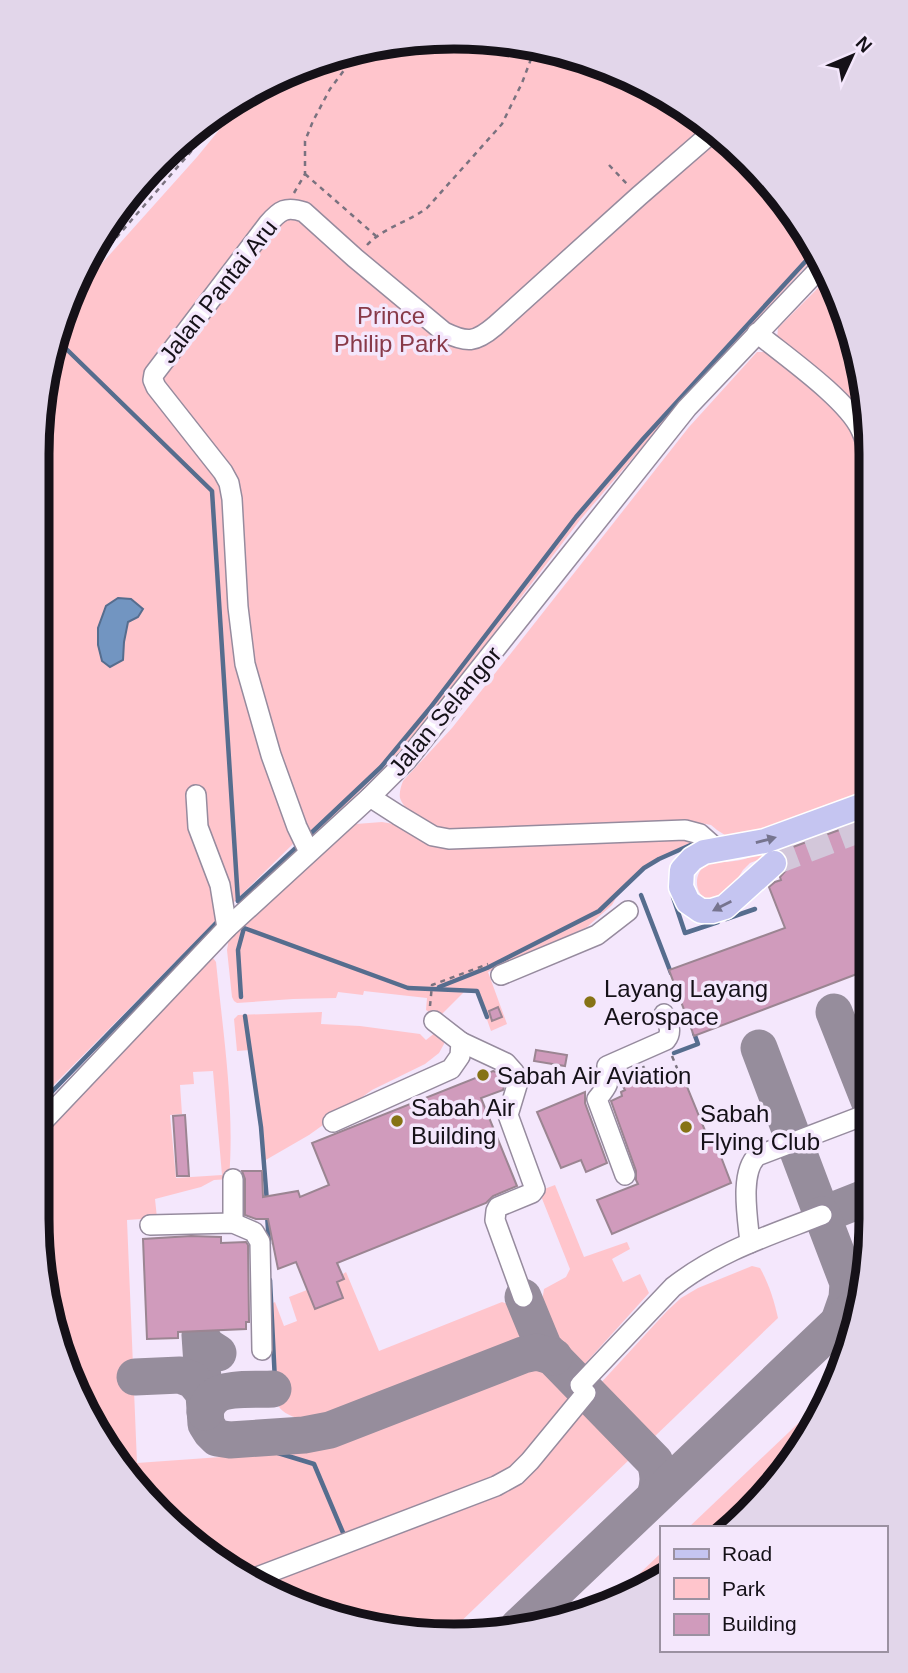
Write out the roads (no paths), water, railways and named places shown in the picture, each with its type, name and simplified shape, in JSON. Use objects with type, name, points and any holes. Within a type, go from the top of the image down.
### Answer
[{"type":"main road","points":[[774,863],[725,907],[712,911],[701,911],[688,902],[681,887],[682,870],[692,859],[704,852],[765,841],[859,807]]},
{"type":"street","name":"Jalan Pantai Aru","points":[[309,852],[271,755],[245,664],[229,483],[156,387],[154,374],[268,224],[285,209],[304,212],[444,332],[472,341],[484,336],[706,138]]},
{"type":"street","name":"Jalan Selangor","points":[[49,1115],[226,928],[407,760],[687,408],[816,272]]},
{"type":"street","points":[[757,333],[825,388],[858,423]]},
{"type":"street","points":[[196,794],[198,827],[220,885],[226,928]]},
{"type":"street","points":[[370,797],[433,836],[449,839],[685,830],[700,834],[717,849]]},
{"type":"street","points":[[495,970],[597,935],[628,911]]},
{"type":"street","points":[[625,1175],[597,1099],[607,1087],[610,1078],[607,1066],[666,1040],[670,1035],[664,1014]]},
{"type":"street","points":[[434,1021],[461,1042],[506,1063],[518,1082],[508,1115],[535,1189],[532,1193],[498,1207],[495,1220],[523,1297]]},
{"type":"street","points":[[333,1122],[451,1069],[460,1056],[461,1042]]},
{"type":"street","points":[[750,1243],[747,1191],[750,1165],[754,1159],[859,1117]]},
{"type":"street","points":[[233,1179],[233,1223]]},
{"type":"street","points":[[263,1576],[496,1486],[516,1475],[530,1461],[583,1389],[674,1287],[711,1261],[822,1215]]},
{"type":"street","points":[[150,1225],[233,1223],[254,1232],[260,1241],[262,1350]]},
{"type":"water","points":[[118,598],[131,599],[143,609],[138,617],[128,622],[123,660],[110,667],[102,661],[98,628],[106,606]]},
{"type":"waterway","points":[[307,837],[381,767],[430,708],[576,517],[643,439],[808,258]]},
{"type":"waterway","points":[[64,346],[212,491],[238,901]]},
{"type":"waterway","points":[[439,987],[487,968],[599,911],[644,868],[695,843]]},
{"type":"waterway","points":[[238,901],[299,845]]},
{"type":"waterway","points":[[641,895],[671,973]]},
{"type":"waterway","points":[[673,897],[685,933],[718,922]]},
{"type":"waterway","points":[[726,919],[755,909]]},
{"type":"waterway","points":[[49,1095],[218,921]]},
{"type":"waterway","points":[[241,997],[238,950],[244,928],[408,988],[477,991],[487,1017]]},
{"type":"waterway","points":[[245,1016],[261,1127],[267,1202]]},
{"type":"waterway","points":[[674,1053],[698,1044],[694,1033]]},
{"type":"waterway","points":[[267,1214],[269,1244]]},
{"type":"waterway","points":[[270,1280],[276,1402]]},
{"type":"waterway","points":[[278,1453],[314,1464],[344,1535]]},
{"type":"tunnel","points":[[774,863],[859,831]]},
{"type":"place","name":"Layang Layang Aerospace","points":[[590,1002]]},
{"type":"place","name":"Sabah Air Aviation","points":[[483,1075]]},
{"type":"place","name":"Sabah Air Building","points":[[397,1121]]},
{"type":"place","name":"Sabah Flying Club","points":[[686,1127]]},
{"type":"park label","name":"Prince Philip Park","points":[[391,329]]}]
